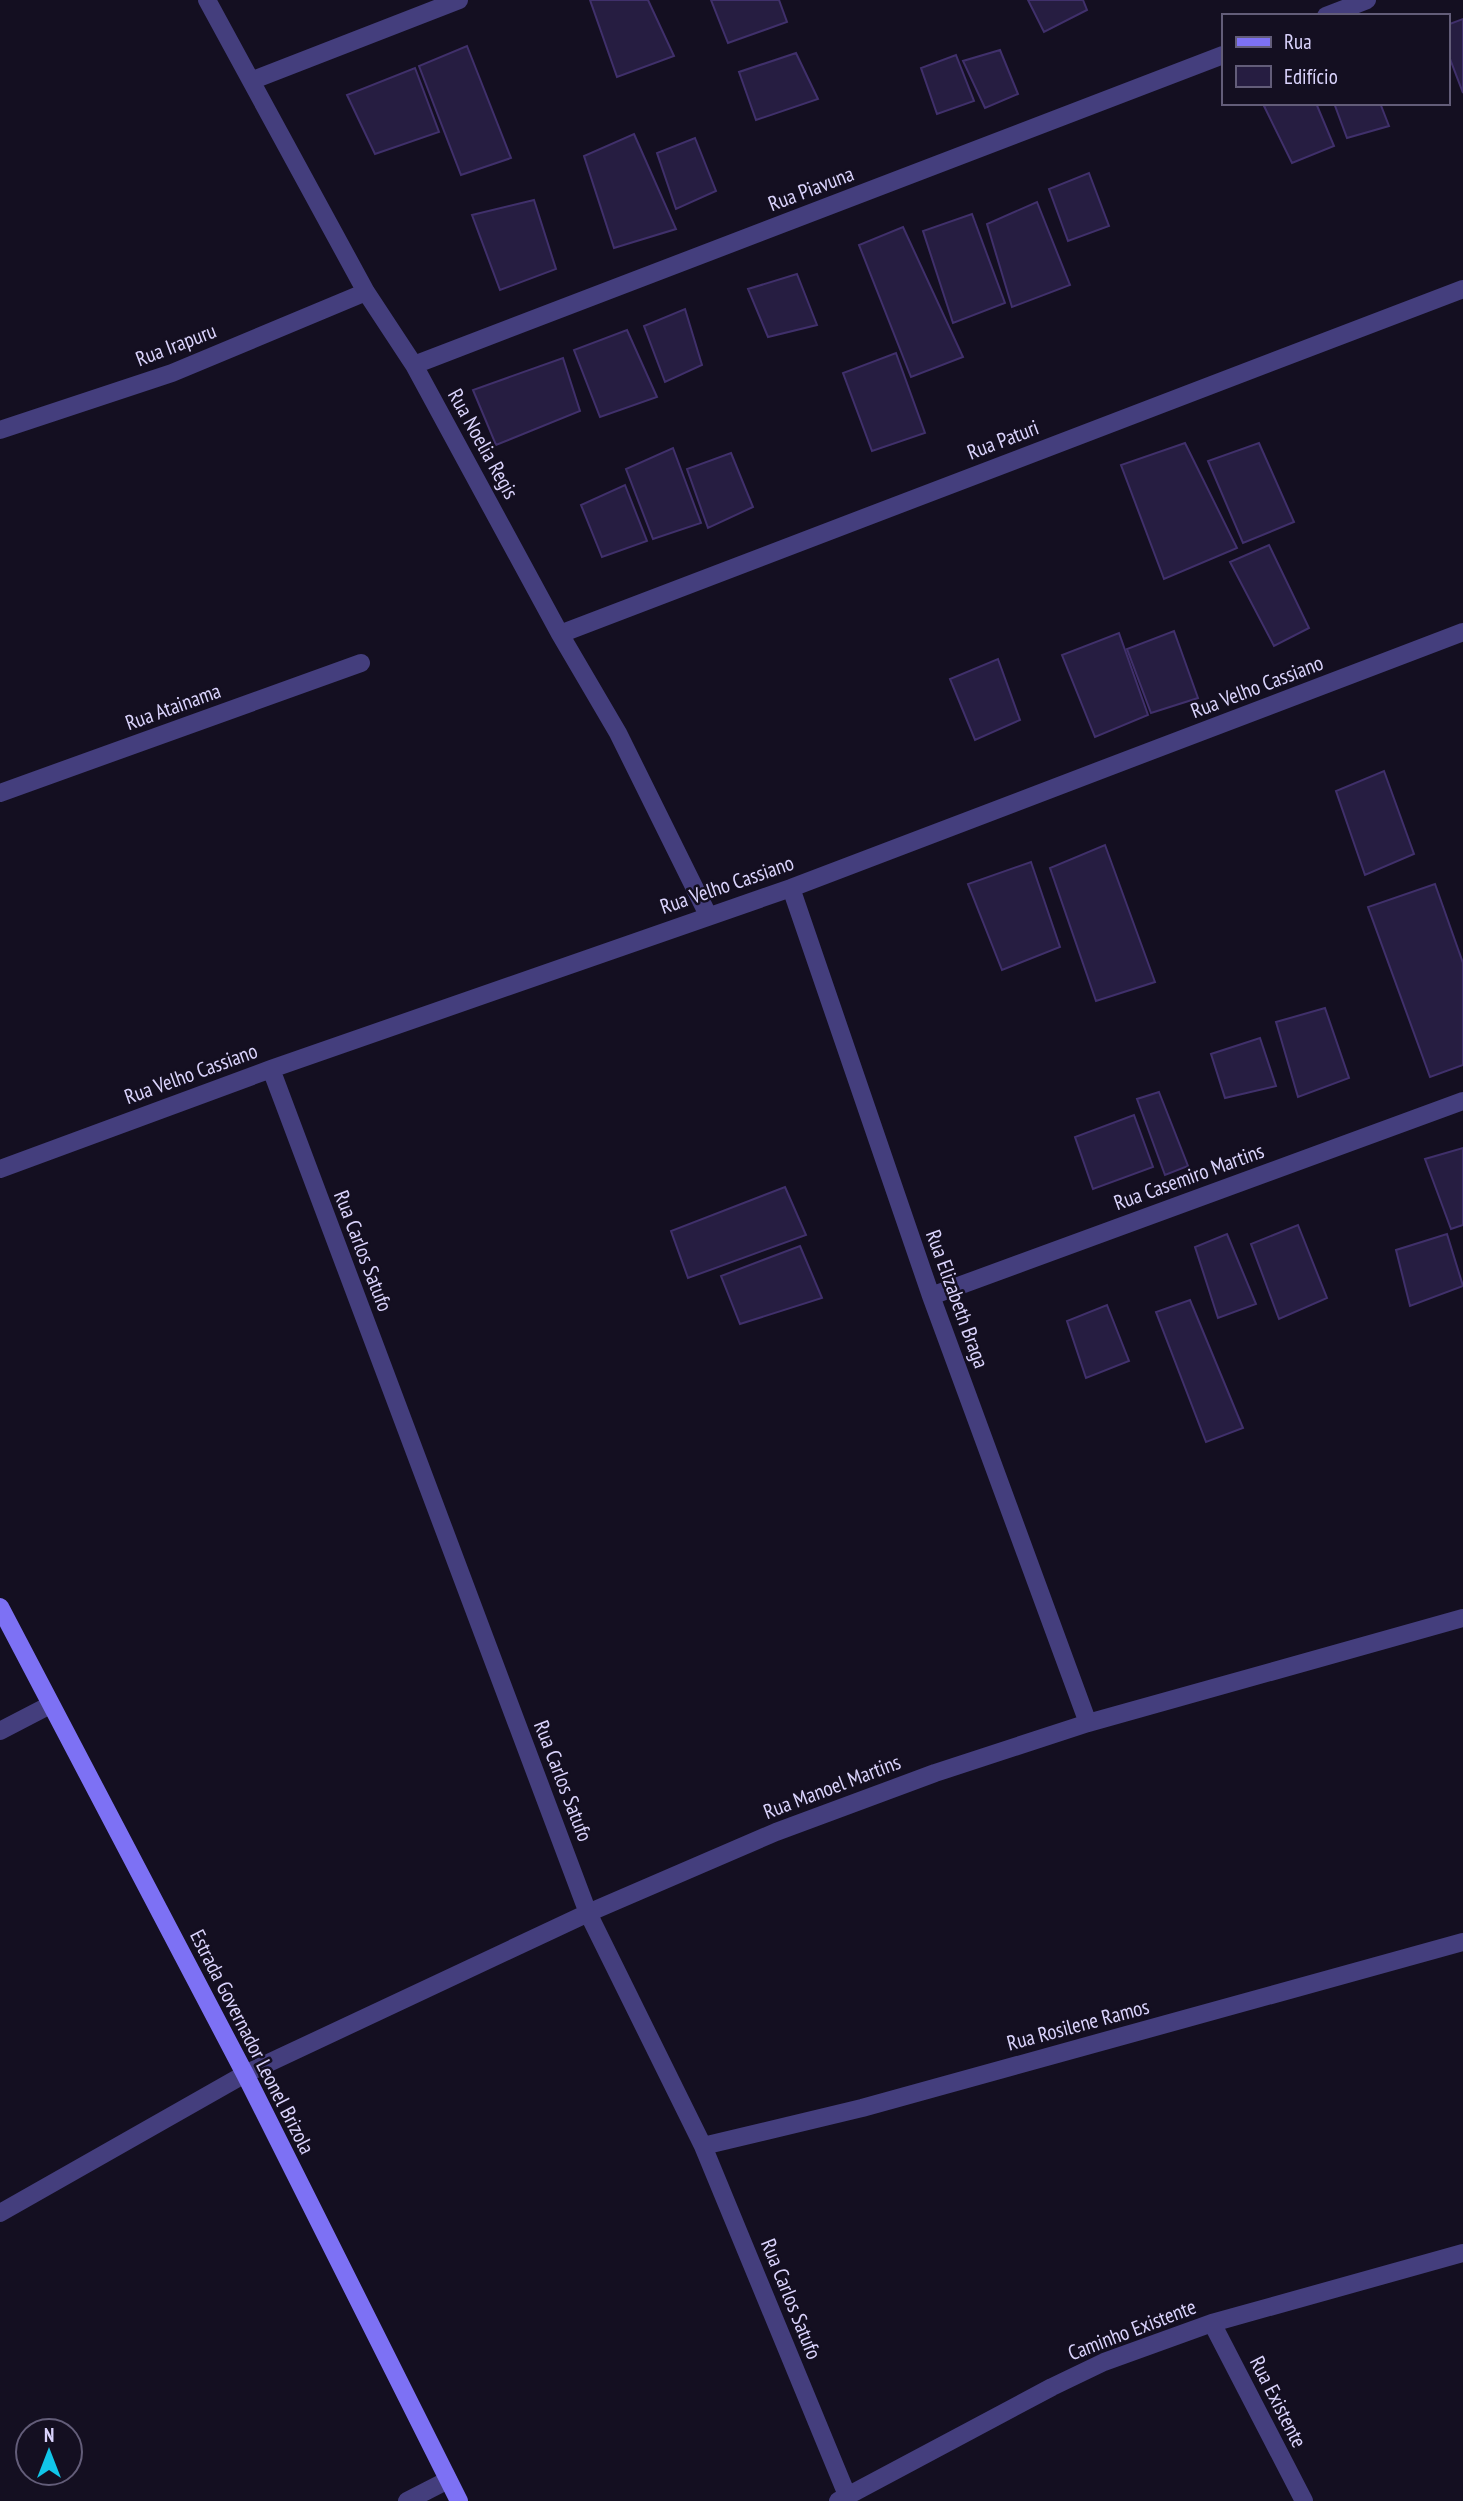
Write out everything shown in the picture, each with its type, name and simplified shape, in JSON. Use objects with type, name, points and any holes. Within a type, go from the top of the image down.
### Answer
[{"type":"main road","name":"Estrada Governador Leonel Brizola","points":[[0,1607],[245,2074],[459,2501]]},
{"type":"street","name":"Rua Noelia Regis","points":[[207,0],[253,80],[366,292],[414,365],[653,800],[708,915]]},
{"type":"street","points":[[253,80],[459,0]]},
{"type":"street","points":[[1331,14],[1367,0]]},
{"type":"street","name":"Rua Piavuna","points":[[414,365],[1222,55]]},
{"type":"street","name":"Rua Paturi","points":[[560,634],[1463,289]]},
{"type":"street","name":"Rua Irapuru","points":[[0,430],[172,373],[366,292]]},
{"type":"street","name":"Rua Velho Cassiano","points":[[0,1169],[271,1069],[791,888],[1463,632]]},
{"type":"street","name":"Rua Atainama","points":[[0,793],[361,663]]},
{"type":"street","name":"Rua Elizabeth Braga","points":[[791,888],[931,1296],[1088,1723]]},
{"type":"street","name":"Rua Carlos Satufo","points":[[271,1069],[589,1913],[703,2146],[842,2498]]},
{"type":"street","name":"Rua Casemiro Martins","points":[[931,1296],[1463,1101]]},
{"type":"street","name":"Rua Manoel Martins","points":[[0,2213],[245,2074],[589,1913],[776,1832],[935,1773],[1088,1723],[1463,1618]]},
{"type":"street","points":[[0,1731],[50,1705]]},
{"type":"street","name":"Rua Rosilene Ramos","points":[[703,2146],[862,2108],[1463,1942]]},
{"type":"street","name":"Caminho Existente","points":[[842,2498],[1052,2386],[1104,2362],[1213,2323],[1463,2253]]},
{"type":"street","name":"Rua Existente","points":[[1213,2323],[1304,2501]]},
{"type":"street","points":[[407,2501],[448,2480]]},
{"type":"building","points":[[590,0],[648,0],[674,56],[617,77]]},
{"type":"building","points":[[711,0],[779,0],[787,22],[728,43]]},
{"type":"building","points":[[1028,0],[1083,0],[1087,10],[1044,32]]},
{"type":"building","points":[[1463,19],[1463,93],[1449,56],[1449,24]]},
{"type":"building","points":[[467,46],[511,158],[461,175],[419,66]]},
{"type":"building","points":[[1000,50],[1018,94],[985,108],[963,61]]},
{"type":"building","points":[[796,53],[818,99],[756,120],[739,72]]},
{"type":"building","points":[[956,55],[974,101],[937,114],[921,68]]},
{"type":"building","points":[[415,68],[439,132],[375,154],[347,95]]},
{"type":"building","points":[[1317,105],[1334,146],[1292,163],[1264,106]]},
{"type":"building","points":[[1335,105],[1381,105],[1389,126],[1347,138]]},
{"type":"building","points":[[634,134],[676,229],[614,248],[584,156]]},
{"type":"building","points":[[695,138],[716,191],[676,209],[657,153]]},
{"type":"building","points":[[1089,173],[1109,226],[1068,241],[1049,189]]},
{"type":"building","points":[[534,200],[556,269],[500,290],[472,215]]},
{"type":"building","points":[[1037,202],[1070,285],[1012,307],[987,224]]},
{"type":"building","points":[[972,214],[1005,303],[953,323],[923,231]]},
{"type":"building","points":[[903,227],[963,357],[911,377],[859,245]]},
{"type":"building","points":[[797,274],[817,325],[768,337],[748,289]]},
{"type":"building","points":[[685,309],[702,365],[665,382],[644,326]]},
{"type":"building","points":[[627,330],[657,397],[600,417],[574,350]]},
{"type":"building","points":[[896,353],[925,433],[872,451],[843,373]]},
{"type":"building","points":[[563,358],[580,411],[496,445],[473,390]]},
{"type":"building","points":[[1185,443],[1237,548],[1164,579],[1121,465]]},
{"type":"building","points":[[1259,443],[1294,522],[1243,543],[1208,461]]},
{"type":"building","points":[[673,448],[701,523],[653,539],[626,469]]},
{"type":"building","points":[[731,453],[753,507],[708,528],[687,469]]},
{"type":"building","points":[[625,485],[647,541],[602,557],[581,505]]},
{"type":"building","points":[[1269,545],[1309,628],[1274,646],[1230,562]]},
{"type":"building","points":[[1174,631],[1198,698],[1151,713],[1127,649]]},
{"type":"building","points":[[1119,633],[1148,715],[1095,737],[1062,655]]},
{"type":"building","points":[[998,659],[1020,720],[975,740],[950,679]]},
{"type":"building","points":[[1384,771],[1414,854],[1365,875],[1336,791]]},
{"type":"building","points":[[1105,845],[1155,982],[1096,1001],[1050,868]]},
{"type":"building","points":[[1031,862],[1060,947],[1002,970],[968,884]]},
{"type":"building","points":[[1435,884],[1463,963],[1463,1065],[1430,1077],[1368,907]]},
{"type":"building","points":[[1325,1008],[1349,1078],[1298,1097],[1276,1022]]},
{"type":"building","points":[[1260,1038],[1276,1086],[1225,1098],[1211,1054]]},
{"type":"building","points":[[1159,1092],[1188,1166],[1165,1175],[1137,1099]]},
{"type":"building","points":[[1134,1115],[1153,1167],[1093,1189],[1075,1137]]},
{"type":"building","points":[[1463,1148],[1463,1225],[1451,1229],[1425,1159]]},
{"type":"building","points":[[785,1187],[806,1235],[688,1278],[671,1231]]},
{"type":"building","points":[[1298,1225],[1327,1298],[1279,1319],[1251,1244]]},
{"type":"building","points":[[1227,1234],[1256,1304],[1218,1318],[1195,1247]]},
{"type":"building","points":[[1447,1234],[1463,1286],[1410,1306],[1396,1250]]},
{"type":"building","points":[[800,1246],[822,1298],[740,1324],[721,1276]]},
{"type":"building","points":[[1190,1300],[1243,1428],[1206,1442],[1156,1312]]},
{"type":"building","points":[[1107,1305],[1129,1361],[1086,1378],[1067,1321]]}]
